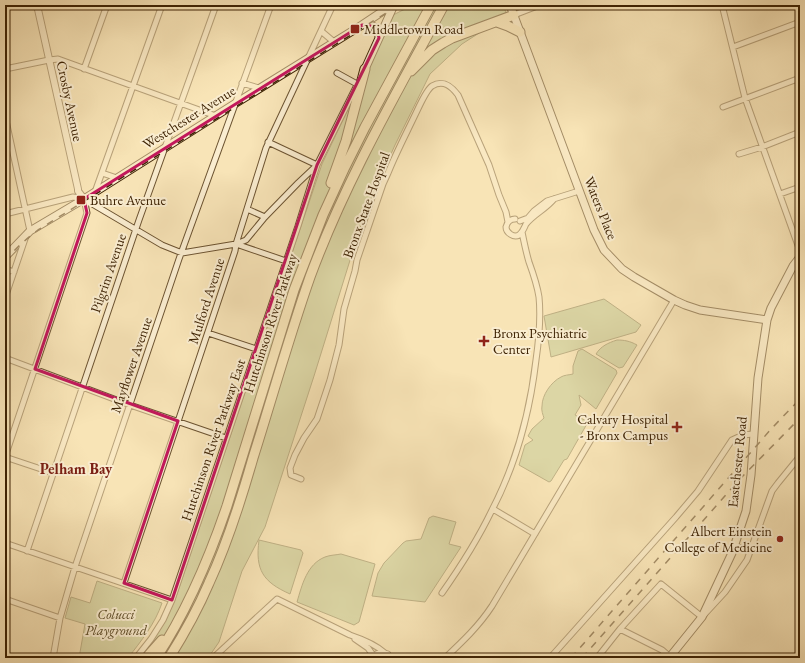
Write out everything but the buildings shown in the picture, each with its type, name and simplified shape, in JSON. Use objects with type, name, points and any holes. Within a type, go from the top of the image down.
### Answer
[{"type":"highway","name":"Hutchinson River Parkway","points":[[156,658],[195,588],[222,521],[294,290],[323,215],[368,121],[431,5]]},
{"type":"highway","name":"Hutchinson River Parkway","points":[[169,658],[184,634],[200,602],[227,540],[247,481],[296,319],[324,242],[349,184],[373,135],[444,5]]},
{"type":"highway","points":[[404,77],[436,47],[452,38],[514,15]]},
{"type":"highway","points":[[497,22],[520,32]]},
{"type":"highway","points":[[311,246],[322,208],[342,154],[365,69]]},
{"type":"highway","points":[[146,658],[176,624]]},
{"type":"main road","name":"Westchester Avenue","points":[[5,257],[28,233],[393,5]]},
{"type":"main road","points":[[365,69],[393,5]]},
{"type":"main road","name":"Waters Place","points":[[510,5],[579,191],[597,237],[604,250],[627,273],[674,300],[700,310],[767,320]]},
{"type":"main road","points":[[362,25],[368,25],[377,29],[379,38]]},
{"type":"main road","name":"Eastchester Road","points":[[670,658],[702,617],[734,546],[746,511],[751,475],[758,378],[767,320],[771,308],[800,257]]},
{"type":"street","name":"Crosby Avenue","points":[[37,5],[78,189],[84,199]]},
{"type":"street","points":[[84,69],[107,5]]},
{"type":"street","points":[[95,192],[162,5]]},
{"type":"street","name":"Pilgrim Avenue","points":[[27,551],[164,148],[216,5]]},
{"type":"street","name":"Mayflower Avenue","points":[[53,658],[60,618],[75,567],[182,253],[270,5]]},
{"type":"street","name":"Mulford Avenue","points":[[124,584],[235,251],[268,142],[333,5]]},
{"type":"street","points":[[514,15],[540,5]]},
{"type":"street","points":[[722,5],[745,98],[800,251]]},
{"type":"street","points":[[732,47],[800,22]]},
{"type":"street","points":[[321,31],[334,42]]},
{"type":"street","points":[[5,69],[58,59],[216,116]]},
{"type":"street","name":"Hutchinson River Parkway East","points":[[136,658],[151,639],[163,620],[172,600],[317,165],[365,69]]},
{"type":"street","points":[[337,73],[358,84]]},
{"type":"street","points":[[723,106],[800,78]]},
{"type":"street","points":[[242,83],[259,88]]},
{"type":"street","name":"Bronx State Hospital","points":[[302,479],[291,475],[290,468],[304,438],[317,419],[330,380],[339,345],[344,310],[357,260],[390,168],[429,88],[434,85],[448,85],[458,95],[489,165],[506,212],[508,222]]},
{"type":"street","points":[[5,116],[25,210],[28,233],[5,298]]},
{"type":"street","points":[[739,154],[762,147],[800,132]]},
{"type":"street","points":[[5,214],[73,197],[84,199],[162,245],[182,253],[236,244],[246,240],[265,217],[317,165],[268,142]]},
{"type":"street","points":[[102,173],[117,178]]},
{"type":"street","points":[[780,194],[800,187]]},
{"type":"street","points":[[524,246],[516,236],[507,232],[506,227],[508,222],[512,219],[518,220],[528,218],[534,211],[547,201],[579,191]]},
{"type":"street","points":[[53,474],[5,457],[87,213],[84,199]]},
{"type":"street","points":[[516,236],[523,231],[526,224],[549,206],[554,199]]},
{"type":"street","points":[[247,209],[265,217]]},
{"type":"street","points":[[442,593],[469,552],[493,509],[520,438],[531,392],[537,354],[540,317],[539,297],[524,246],[523,225],[506,212]]},
{"type":"street","points":[[236,244],[286,261]]},
{"type":"street","points":[[5,269],[14,272]]},
{"type":"street","points":[[444,658],[463,641],[483,618],[535,534],[674,300]]},
{"type":"street","points":[[208,333],[256,349]]},
{"type":"street","points":[[5,358],[130,405],[226,438]]},
{"type":"street","points":[[550,658],[698,491],[732,440],[743,435],[753,434]]},
{"type":"street","points":[[597,658],[620,629],[661,584],[702,617],[725,592],[746,561],[772,491],[800,456]]},
{"type":"street","points":[[493,509],[535,534]]},
{"type":"street","points":[[5,543],[172,600]]},
{"type":"street","points":[[734,546],[750,552]]},
{"type":"street","points":[[5,599],[60,618]]},
{"type":"street","points":[[213,658],[277,599],[379,647],[387,655]]},
{"type":"street","points":[[620,629],[662,650],[670,658]]},
{"type":"street","points":[[350,634],[366,646],[375,658],[378,653],[396,658]]},
{"type":"street","points":[[5,655],[14,658]]},
{"type":"highlighted area","points":[[362,25],[371,26],[377,29],[379,38],[317,165],[172,600],[124,583],[178,421],[35,369],[87,213],[84,199]]},
{"type":"green space","points":[[413,5],[503,5],[507,15],[462,44],[430,74],[395,145],[365,212],[265,527],[242,571],[219,642],[208,658],[139,658],[165,622],[175,600],[322,164],[393,15]]},
{"type":"green space","points":[[604,299],[641,325],[636,332],[551,357],[544,316]]},
{"type":"green space","points":[[617,340],[627,341],[637,345],[623,367],[619,368],[596,354],[605,345]]},
{"type":"green space","points":[[582,349],[616,370],[617,373],[596,409],[579,395],[581,405],[575,415],[588,422],[567,459],[564,460],[549,482],[519,465],[525,445],[533,440],[528,436],[532,429],[544,418],[542,412],[542,402],[545,393],[557,379],[573,374],[573,366],[578,351]]},
{"type":"green space","points":[[433,516],[456,522],[449,544],[461,547],[425,602],[372,596],[378,573],[384,563],[406,541],[421,539],[429,518]]},
{"type":"green space","points":[[259,540],[301,550],[303,553],[290,594],[273,585],[263,574],[258,559]]},
{"type":"green space","points":[[341,554],[375,564],[359,622],[354,625],[297,602],[306,576],[314,565],[325,557]]},
{"type":"green space","name":"Colucci Playground","points":[[97,581],[162,603],[152,625],[128,658],[79,658],[85,624],[65,618],[71,597],[90,603]]},
{"type":"railway","points":[[5,261],[21,244],[38,230],[399,5]]},
{"type":"railway","points":[[571,658],[772,428],[800,399]]},
{"type":"railway","points":[[582,658],[739,480],[800,418]]},
{"type":"place","name":"Middletown Road","points":[[355,29]]},
{"type":"place","name":"Buhre Avenue","points":[[81,200]]},
{"type":"place","name":"Bronx Psychiatric Center","points":[[484,341]]},
{"type":"place","name":"Calvary Hospital - Bronx Campus","points":[[677,427]]},
{"type":"place","name":"Albert Einstein College of Medicine","points":[[780,539]]},
{"type":"district","name":"Pelham Bay","points":[[76,468]]}]
